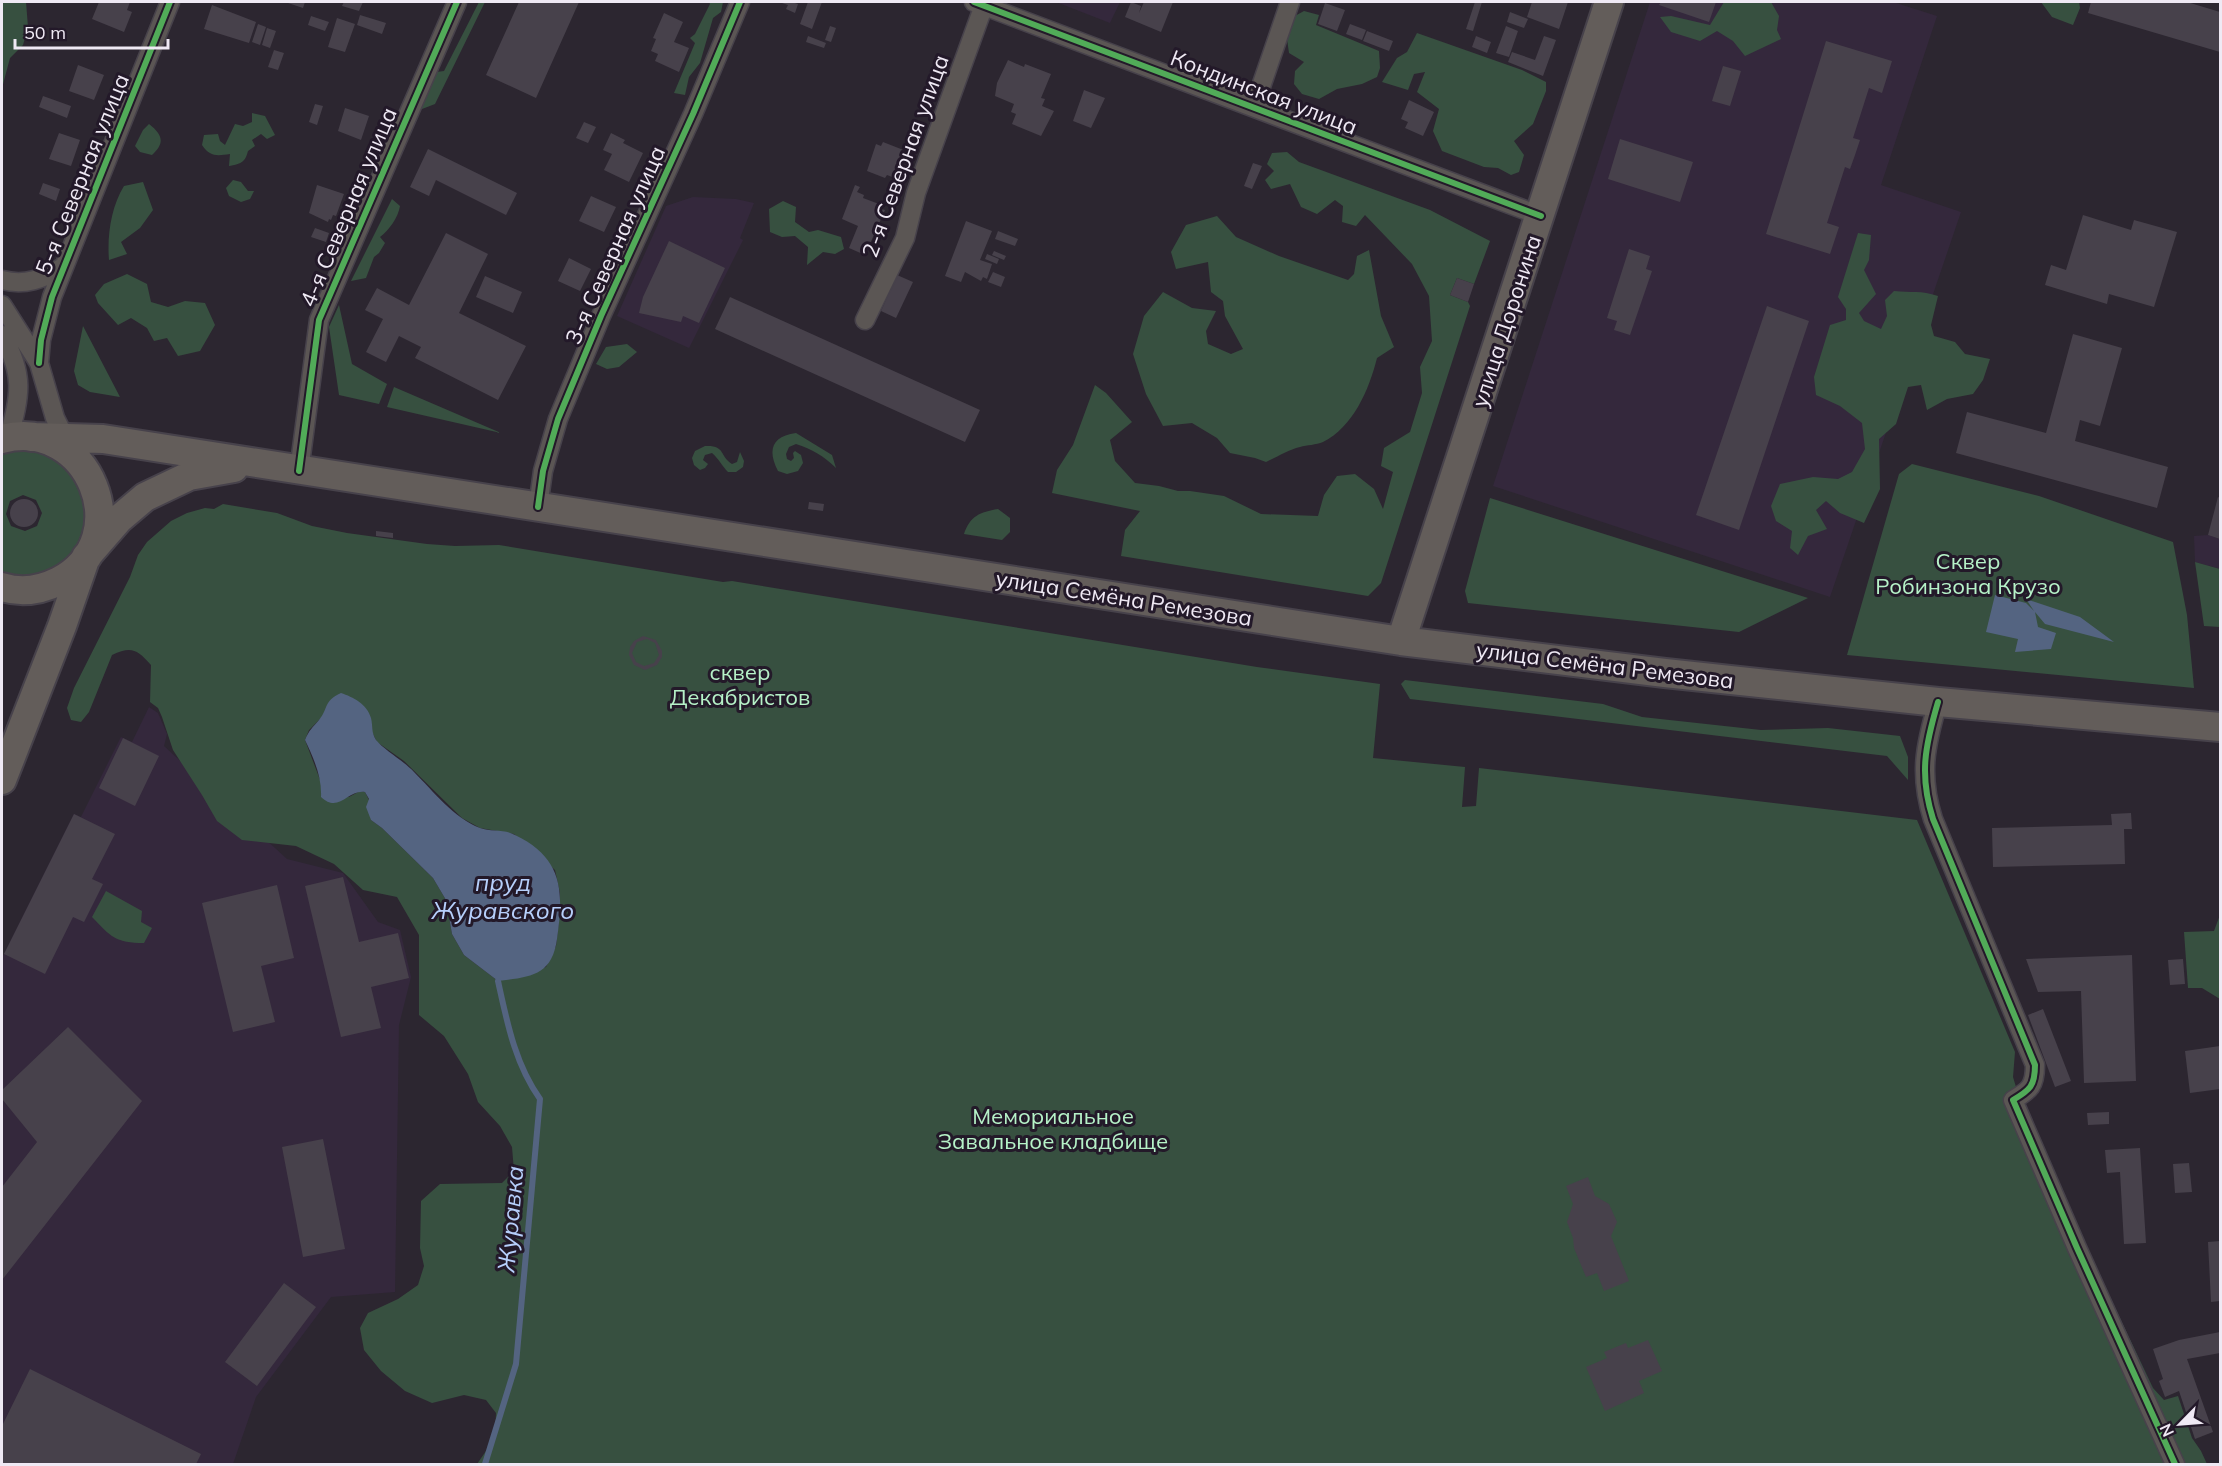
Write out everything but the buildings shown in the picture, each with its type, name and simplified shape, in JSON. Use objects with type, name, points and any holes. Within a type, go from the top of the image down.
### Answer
[{"type":"main road","name":"улица Доронина","points":[[1401,641],[1609,2]]},
{"type":"main road","name":"улица Семёна Ремезова","points":[[14,438],[70,448],[104,440],[1401,641],[1665,673],[1938,702],[2220,727]]},
{"type":"main road","points":[[2,780],[62,626],[86,557],[95,539],[99,510],[93,482],[70,448]]},
{"type":"main road","points":[[2,587],[24,591],[52,585],[71,573],[131,508],[145,497],[174,482],[216,471],[288,469]]},
{"type":"street","name":"5-я Северная улица","points":[[39,363],[45,321],[63,267],[170,2]]},
{"type":"street","name":"4-я Северная улица","points":[[288,469],[319,320],[329,292],[457,2]]},
{"type":"street","name":"3-я Северная улица","points":[[537,507],[543,471],[562,409],[601,316],[693,114],[740,2]]},
{"type":"street","points":[[1254,107],[1290,2]]},
{"type":"street","name":"Кондинская улица","points":[[979,3],[1540,216]]},
{"type":"street","name":"2-я Северная улица","points":[[865,320],[905,238],[916,193],[979,3]]},
{"type":"street","points":[[2,280],[14,283],[33,282],[63,267]]},
{"type":"street","points":[[2,305],[39,363],[49,400],[70,448]]},
{"type":"street","points":[[2,335],[13,357],[18,376],[19,400],[14,438]]},
{"type":"street","points":[[1938,702],[1926,753],[1925,795],[2035,1065],[2035,1080],[2028,1092],[2013,1100],[2175,1464]]},
{"type":"shaded area","points":[[1056,2],[1120,2],[1110,23]]},
{"type":"shaded area","points":[[1650,2],[1893,2],[1937,16],[1881,185],[1961,212],[1830,597],[1493,486]]},
{"type":"shaded area","points":[[693,197],[736,199],[754,203],[740,238],[743,240],[689,348],[617,316],[666,206]]},
{"type":"shaded area","points":[[2208,535],[2220,539],[2220,569],[2195,562],[2194,536]]},
{"type":"shaded area","points":[[149,707],[158,713],[167,734],[164,746],[287,859],[343,873],[378,922],[400,930],[411,977],[399,1025],[395,1292],[331,1297],[256,1397],[233,1464],[2,1464],[2,958],[74,814],[81,817],[121,737],[132,742]]},
{"type":"green space","points":[[2,2],[26,2],[28,27],[23,45],[10,58],[2,88]]},
{"type":"green space","points":[[479,2],[485,2],[435,104],[422,109],[421,95],[429,73],[444,71]]},
{"type":"green space","points":[[709,2],[723,2],[721,12],[713,18],[700,63],[689,77],[685,95],[674,93],[695,43],[690,38],[695,34]]},
{"type":"green space","points":[[1724,2],[1771,2],[1779,16],[1777,30],[1781,39],[1745,56],[1733,41],[1717,31],[1700,41],[1671,32],[1660,17],[1671,16],[1710,25]]},
{"type":"green space","points":[[2041,2],[2079,2],[2080,8],[2073,25],[2052,17]]},
{"type":"green space","points":[[1304,11],[1319,15],[1316,25],[1379,51],[1380,68],[1377,77],[1362,84],[1337,89],[1319,99],[1302,94],[1294,84],[1295,71],[1304,62],[1289,53],[1287,39],[1293,17]]},
{"type":"green space","points":[[1417,33],[1522,70],[1546,82],[1546,91],[1533,124],[1514,141],[1524,155],[1519,172],[1511,175],[1498,168],[1484,167],[1442,151],[1433,131],[1439,109],[1417,92],[1425,72],[1414,74],[1408,90],[1382,82],[1397,58],[1407,52]]},
{"type":"green space","points":[[252,113],[265,116],[275,135],[267,139],[261,134],[252,140],[255,146],[248,151],[242,162],[229,166],[230,154],[214,155],[202,145],[204,135],[218,134],[220,141],[225,145],[235,124],[243,126],[252,122]]},
{"type":"green space","points":[[149,124],[161,139],[159,147],[152,155],[140,152],[135,146],[143,130]]},
{"type":"green space","points":[[1287,152],[1299,162],[1430,210],[1490,241],[1474,284],[1457,278],[1450,295],[1468,302],[1470,306],[1381,583],[1368,596],[1121,556],[1125,530],[1140,511],[1052,493],[1057,470],[1073,445],[1095,385],[1106,393],[1132,422],[1110,440],[1115,461],[1135,483],[1224,496],[1261,514],[1318,516],[1324,495],[1337,476],[1355,474],[1374,489],[1383,509],[1393,472],[1381,466],[1384,448],[1410,432],[1422,393],[1420,367],[1432,341],[1429,296],[1412,264],[1365,215],[1356,226],[1342,222],[1343,206],[1335,200],[1317,214],[1301,207],[1290,184],[1271,189],[1265,180],[1274,171],[1267,164],[1272,153]]},
{"type":"green space","points":[[233,180],[241,182],[248,191],[254,191],[250,199],[241,202],[229,196],[226,188]]},
{"type":"green space","points":[[143,182],[153,210],[140,228],[121,242],[127,254],[109,260],[111,222],[116,203],[124,186]]},
{"type":"green space","points":[[392,199],[400,206],[393,223],[380,237],[385,243],[374,257],[366,278],[351,281]]},
{"type":"green space","points":[[783,201],[796,207],[795,222],[809,232],[818,230],[841,237],[844,249],[835,254],[823,252],[807,265],[808,247],[795,236],[782,237],[770,232],[769,209]]},
{"type":"green space","points":[[1217,216],[1236,237],[1279,256],[1348,280],[1354,274],[1357,256],[1369,250],[1381,316],[1394,347],[1377,358],[1364,395],[1343,427],[1323,442],[1296,448],[1266,462],[1230,453],[1217,438],[1192,423],[1163,426],[1146,394],[1133,354],[1144,316],[1163,292],[1192,308],[1216,311],[1206,331],[1208,344],[1231,354],[1243,349],[1225,316],[1223,301],[1211,292],[1208,262],[1176,269],[1171,252],[1186,225]]},
{"type":"green space","points":[[1858,233],[1871,235],[1869,260],[1864,270],[1876,294],[1859,313],[1864,321],[1881,329],[1887,316],[1885,300],[1894,291],[1932,294],[1938,296],[1931,325],[1934,336],[1955,342],[1965,354],[1990,359],[1983,380],[1973,394],[1947,399],[1927,410],[1921,385],[1908,387],[1896,424],[1879,439],[1880,489],[1864,523],[1840,513],[1826,501],[1816,510],[1827,529],[1808,536],[1798,555],[1790,548],[1792,531],[1776,521],[1771,506],[1780,484],[1813,477],[1838,479],[1852,472],[1865,449],[1862,423],[1840,406],[1816,395],[1814,377],[1830,325],[1846,320],[1846,309],[1838,297]]},
{"type":"green space","points":[[127,274],[147,284],[151,302],[168,307],[185,301],[205,303],[215,325],[200,351],[178,356],[167,338],[154,341],[147,328],[131,318],[118,325],[98,303],[95,295],[104,284]]},
{"type":"green space","points":[[339,305],[352,364],[387,384],[379,404],[339,395],[329,327]]},
{"type":"green space","points":[[83,326],[120,397],[90,392],[78,385],[74,371]]},
{"type":"green space","points":[[627,344],[637,352],[619,367],[607,369],[596,364],[606,347]]},
{"type":"green space","points":[[394,387],[501,433],[387,407]]},
{"type":"green space","points":[[796,433],[832,455],[836,468],[818,453],[796,444],[789,447],[786,454],[787,459],[791,461],[795,451],[801,455],[803,463],[798,471],[787,474],[778,471],[773,457],[774,445],[782,437]]},
{"type":"green space","points":[[705,446],[719,449],[732,464],[737,462],[740,452],[744,461],[743,467],[736,472],[728,472],[712,453],[705,455],[703,460],[708,464],[700,470],[694,465],[692,458],[695,451]]},
{"type":"green space","points":[[31,451],[59,463],[77,482],[84,505],[82,530],[73,551],[55,568],[31,576],[2,572],[2,455]],"holes":[[[23,495],[36,500],[42,513],[37,526],[25,531],[11,526],[6,514],[10,501]]]},
{"type":"green space","name":"Сквер Робинзона Крузо","points":[[1912,464],[2039,496],[2173,542],[2187,615],[2194,688],[1847,655],[1899,474]]},
{"type":"green space","points":[[1490,498],[1808,598],[1739,632],[1468,603],[1465,591]]},
{"type":"green space","name":"Мемориальное Завальное кладбище","points":[[223,504],[277,513],[312,526],[347,533],[427,544],[499,545],[1257,667],[1380,684],[1373,758],[1465,767],[1462,807],[1476,806],[1479,768],[1917,820],[2015,1052],[2013,1077],[2025,1117],[2153,1388],[2164,1400],[2178,1396],[2192,1438],[2207,1464],[477,1464],[495,1438],[496,1413],[486,1400],[464,1395],[432,1403],[405,1391],[381,1371],[364,1350],[360,1328],[368,1313],[398,1299],[418,1285],[424,1266],[420,1248],[421,1201],[440,1184],[502,1183],[514,1171],[512,1147],[500,1126],[478,1102],[468,1074],[444,1036],[419,1015],[419,935],[397,897],[363,890],[334,864],[296,846],[242,840],[217,821],[173,750],[158,708],[150,702],[151,665],[138,652],[129,650],[112,655],[89,712],[81,722],[71,720],[67,708],[74,688],[130,577],[138,555],[147,542],[171,521],[187,513],[205,508],[214,509]],"holes":[[[321,718],[371,718],[371,730],[377,742],[404,761],[462,818],[480,828],[514,834],[555,870],[560,893],[559,921],[556,946],[546,967],[498,981],[464,955],[452,934],[446,900],[433,878],[371,820],[369,800],[365,792],[360,791],[349,797],[322,785],[305,740],[309,730]]]},
{"type":"green space","points":[[998,509],[1010,518],[1010,532],[1002,540],[964,534],[969,523],[976,516]]},
{"type":"green space","points":[[2195,562],[2220,569],[2220,627],[2204,626]]},
{"type":"green space","points":[[1405,680],[1603,704],[1642,717],[1761,730],[1828,728],[1900,736],[1908,757],[1908,780],[1887,756],[1410,699],[1401,684]]},
{"type":"green space","points":[[106,891],[142,911],[141,922],[152,928],[144,943],[120,940],[104,930],[92,917]]},
{"type":"green space","points":[[2220,915],[2220,999],[2202,988],[2188,988],[2184,932],[2214,931]]},
{"type":"water","points":[[1995,595],[2026,603],[2034,611],[2026,599],[2080,617],[2114,642],[2045,624],[2035,612],[2038,627],[2056,633],[2051,649],[2015,652],[2018,639],[1986,632]]},
{"type":"water","name":"пруд Журавского","points":[[341,693],[363,705],[371,718],[376,740],[410,768],[461,818],[480,828],[515,835],[543,854],[557,878],[560,906],[557,939],[550,961],[545,967],[529,976],[498,981],[464,955],[452,934],[446,900],[433,878],[371,820],[366,807],[369,799],[365,792],[353,794],[333,803],[321,797],[319,775],[305,740],[331,699]]},
{"type":"waterway","name":"Журавка","points":[[485,1464],[516,1364],[540,1099],[531,1086],[518,1057],[498,981]]},
{"type":"cycle path","points":[[39,363],[41,340],[52,297],[170,2]]},
{"type":"cycle path","points":[[299,471],[319,320],[457,2]]},
{"type":"cycle path","points":[[538,507],[543,471],[558,419],[740,2]]},
{"type":"cycle path","points":[[974,2],[1541,216]]},
{"type":"cycle path","points":[[1938,702],[1925,760],[1926,788],[1933,819],[2035,1065],[2033,1083],[2013,1100],[2175,1464]]},
{"type":"park label","name":"сквер Декабристов","points":[[740,684]]}]
